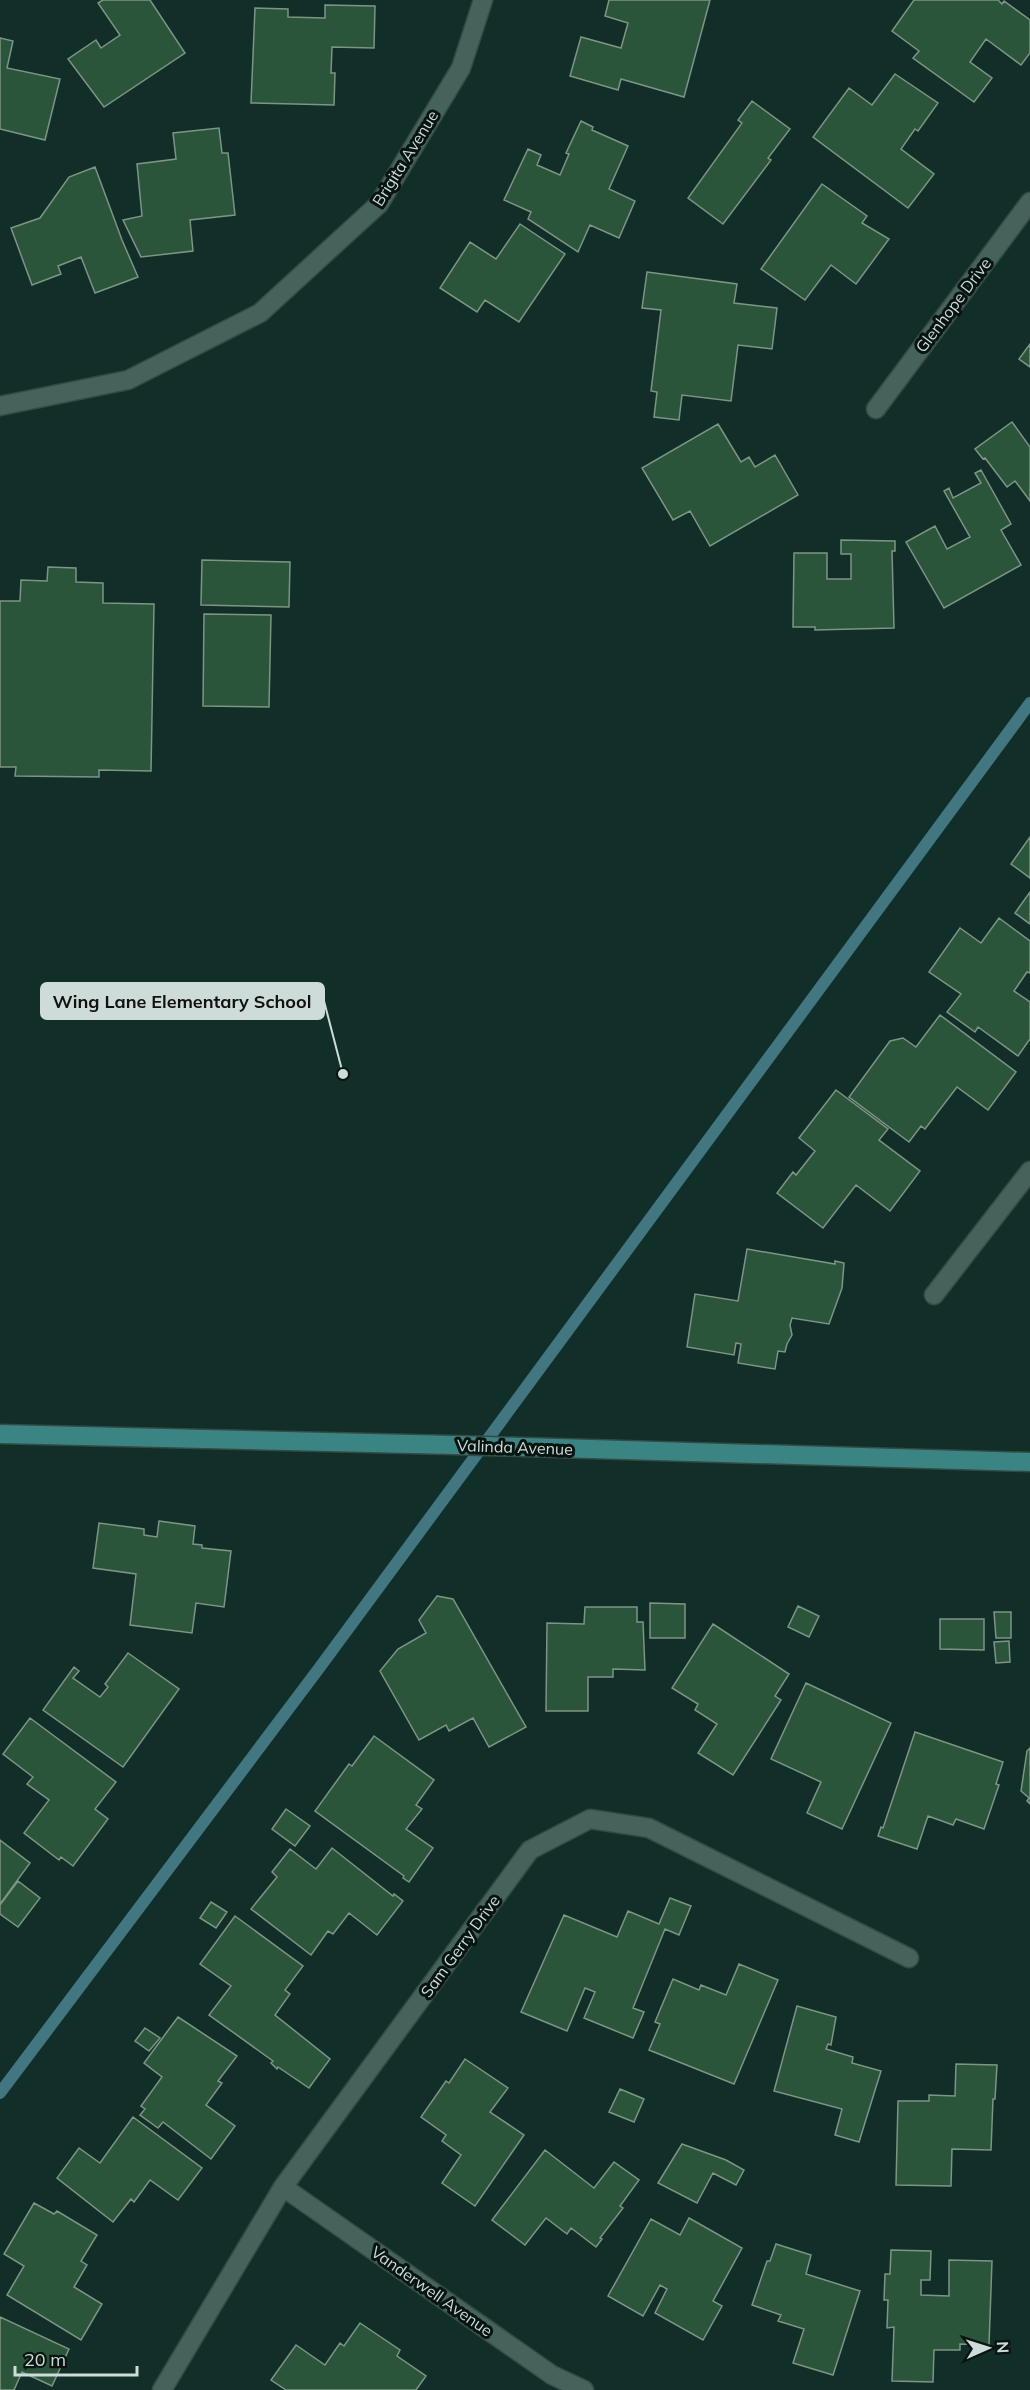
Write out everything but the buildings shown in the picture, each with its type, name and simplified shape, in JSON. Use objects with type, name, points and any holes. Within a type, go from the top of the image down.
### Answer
[{"type":"main road","name":"Valinda Avenue","points":[[0,1434],[517,1446],[1030,1462]]},
{"type":"street","name":"Brigita Avenue","points":[[0,406],[128,380],[260,312],[379,204],[461,68],[483,0]]},
{"type":"street","name":"Glenhope Drive","points":[[876,409],[1030,202]]},
{"type":"street","points":[[934,1295],[1030,1171]]},
{"type":"street","name":"Sam Gerry Drive","points":[[162,2390],[283,2187],[530,1850],[590,1819],[649,1828],[909,1958]]},
{"type":"street","name":"Vanderwell Avenue","points":[[283,2187],[552,2375],[584,2390]]},
{"type":"waterway","points":[[0,2093],[320,1667],[1030,703]]},
{"type":"place","name":"Wing Lane Elementary School","points":[[343,1074]]}]
